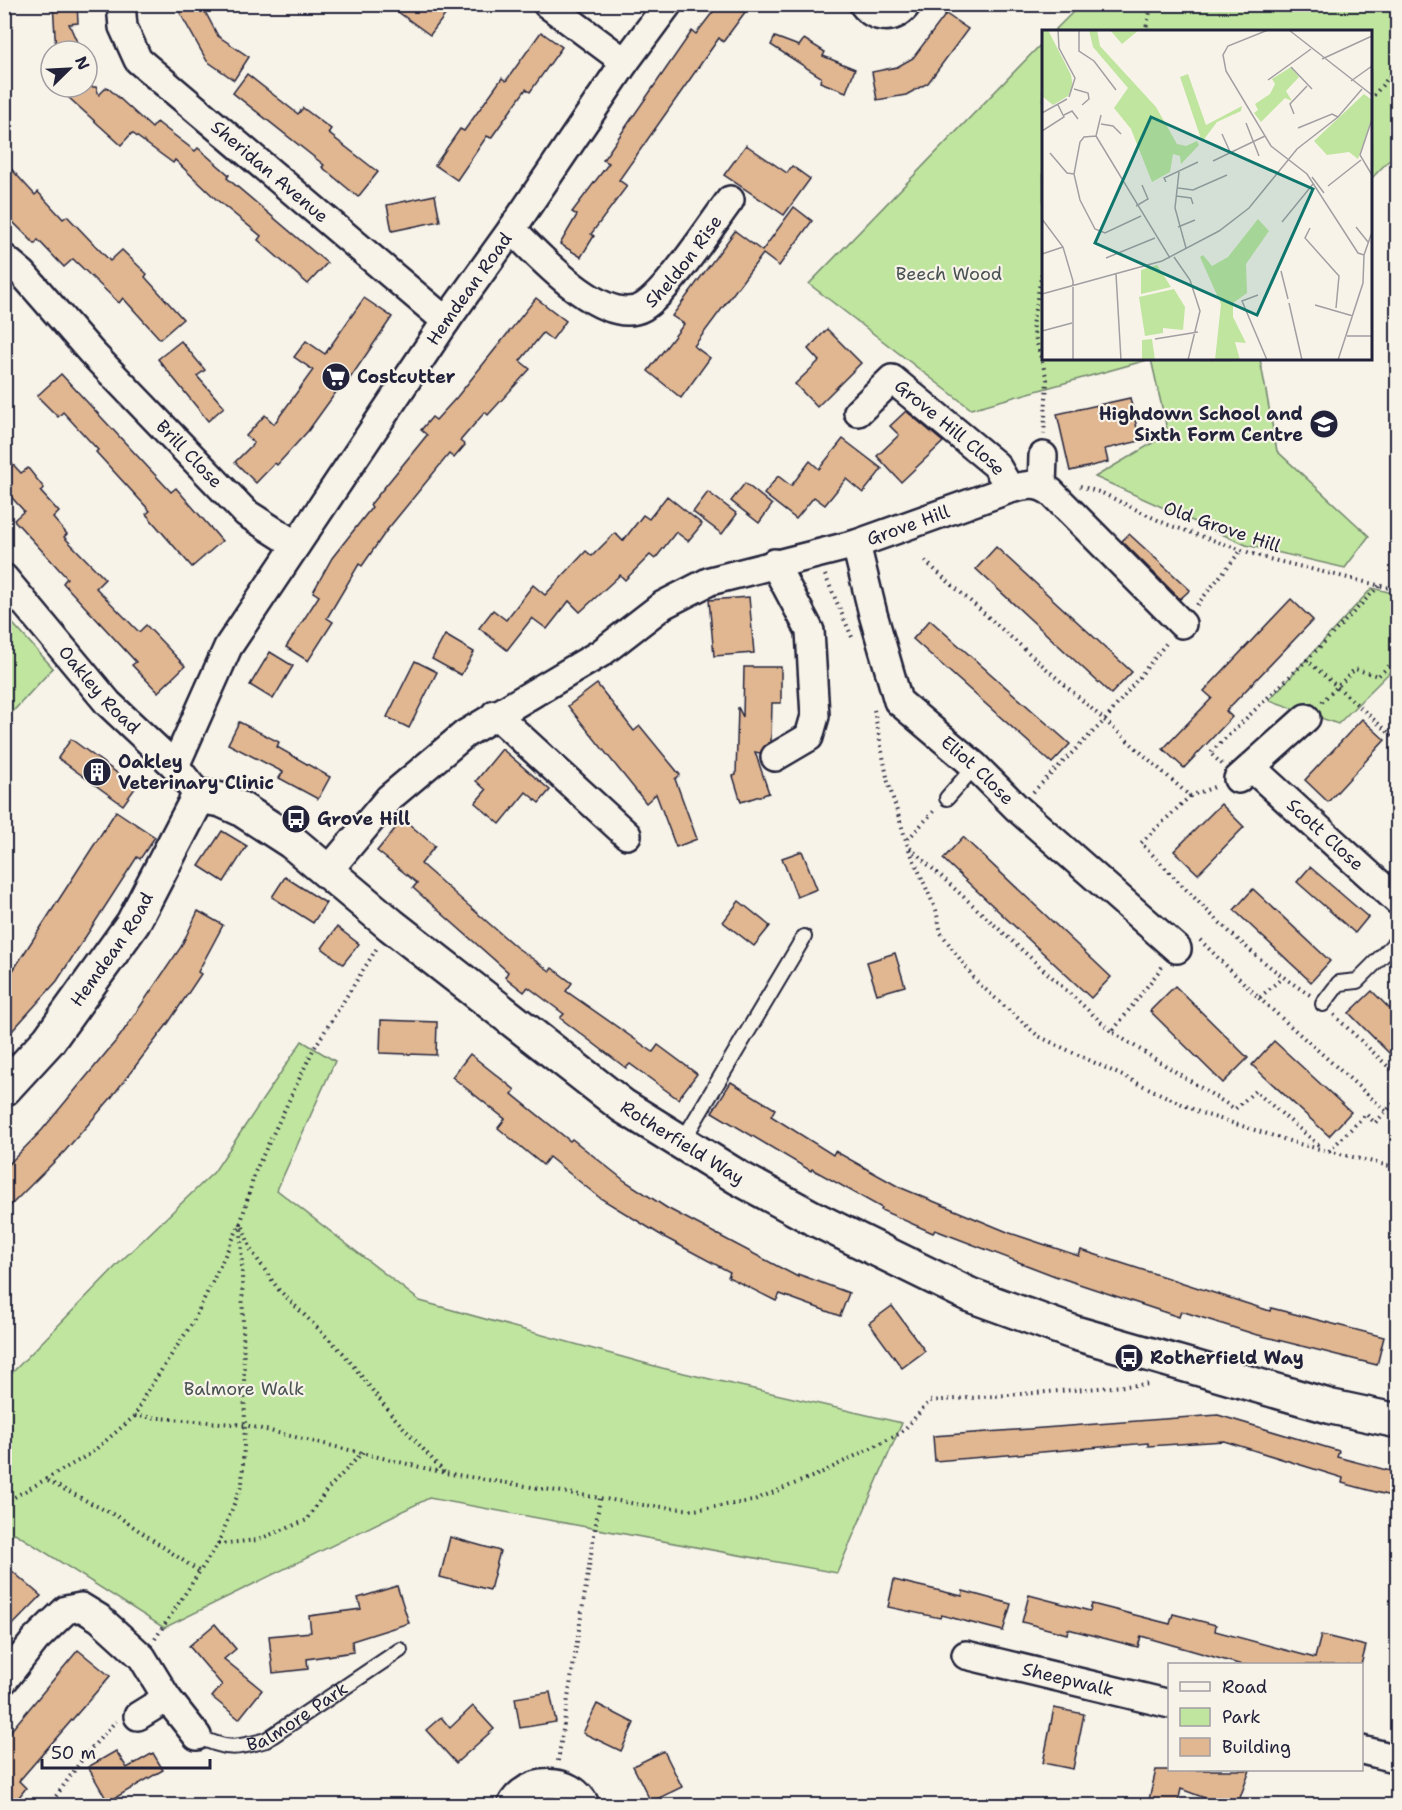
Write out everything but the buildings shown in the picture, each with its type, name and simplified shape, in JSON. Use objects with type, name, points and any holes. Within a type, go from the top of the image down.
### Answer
[{"type":"street","name":"Sheridan Avenue","points":[[121,4],[123,27],[138,60],[446,321]]},
{"type":"street","points":[[547,4],[625,62]]},
{"type":"street","name":"Hemdean Road","points":[[175,766],[228,646],[446,321],[512,229],[625,62],[668,4]]},
{"type":"street","points":[[863,4],[872,13],[888,17],[897,14],[907,4]]},
{"type":"street","name":"Sheldon Rise","points":[[512,229],[566,282],[612,309],[629,311],[644,307],[663,289],[730,200]]},
{"type":"street","name":"Brill Close","points":[[4,258],[99,345],[246,513],[296,545]]},
{"type":"street","name":"Grove Hill Close","points":[[858,412],[892,379],[996,465],[1010,489]]},
{"type":"street","points":[[1043,456],[1042,486],[1182,624]]},
{"type":"street","name":"Grove Hill","points":[[328,871],[389,798],[465,734],[495,714],[601,653],[663,605],[710,581],[856,544],[1010,489],[1030,485],[1042,486]]},
{"type":"street","name":"Eliot Close","points":[[856,544],[898,700],[975,766],[1017,808],[1177,949]]},
{"type":"street","points":[[774,563],[810,631],[815,716],[809,737],[775,757]]},
{"type":"street","name":"Oakley Road","points":[[4,578],[108,703],[175,766],[199,796]]},
{"type":"street","points":[[495,714],[627,836]]},
{"type":"street","points":[[1245,773],[1306,718]]},
{"type":"street","name":"Scott Close","points":[[1245,773],[1396,896]]},
{"type":"street","name":"Hemdean Road","points":[[4,1089],[49,1040],[133,923],[199,796]]},
{"type":"street","points":[[199,796],[221,800],[241,809],[292,842],[328,871]]},
{"type":"street","name":"Rotherfield Way","points":[[328,871],[391,925],[623,1106],[739,1178],[811,1217],[970,1294],[1074,1333],[1332,1407],[1398,1421]]},
{"type":"street","name":"Balmore Park","points":[[4,1680],[36,1639],[66,1610],[81,1607],[99,1618],[142,1657],[167,1698],[197,1736]]},
{"type":"street","name":"Sheepwalk","points":[[966,1655],[1168,1704]]},
{"type":"street","points":[[128,1718],[167,1698]]},
{"type":"street","points":[[1363,1750],[1398,1759]]},
{"type":"street","points":[[511,1806],[524,1790],[538,1784],[555,1783],[571,1789],[586,1806]]},
{"type":"lane","points":[[947,798],[975,766]]},
{"type":"lane","points":[[682,1142],[804,937]]},
{"type":"lane","points":[[1323,1004],[1339,983],[1357,981],[1398,940]]},
{"type":"lane","name":"Balmore Park","points":[[197,1736],[221,1748],[242,1747],[267,1740],[400,1650]]},
{"type":"path","points":[[1146,30],[1152,4]]},
{"type":"path","points":[[1372,99],[1398,66]]},
{"type":"path","points":[[1042,272],[1032,325],[1047,380],[1043,456]]},
{"type":"path","points":[[1037,298],[1042,296]]},
{"type":"path","name":"Old Grove Hill","points":[[1042,486],[1066,481],[1102,493],[1166,524],[1265,558],[1398,590]]},
{"type":"path","points":[[1017,808],[1105,720],[1242,549]]},
{"type":"path","points":[[816,554],[853,638]]},
{"type":"path","points":[[925,561],[1190,796]]},
{"type":"path","points":[[1245,773],[1210,753],[1307,660],[1380,585]]},
{"type":"path","points":[[1306,718],[1355,669],[1378,676],[1398,658]]},
{"type":"path","points":[[1307,660],[1398,741]]},
{"type":"path","points":[[871,700],[888,782],[909,847],[936,910],[941,933],[976,981],[1038,1036],[1201,1113],[1327,1151],[1398,1168]]},
{"type":"path","points":[[1245,773],[1190,796],[1140,843],[1217,920],[1282,978],[1323,1004],[1398,1076]]},
{"type":"path","points":[[907,840],[947,798]]},
{"type":"path","points":[[909,847],[1112,1032],[1234,1109],[1255,1090],[1327,1151]]},
{"type":"path","points":[[4,1503],[90,1454],[135,1416],[145,1395],[194,1322],[241,1222],[255,1172],[313,1050],[391,925]]},
{"type":"path","points":[[1112,1032],[1177,949],[1200,939],[1259,998],[1386,1111]]},
{"type":"path","points":[[1259,998],[1282,978]]},
{"type":"path","points":[[1327,1151],[1366,1114],[1375,1123],[1398,1099]]},
{"type":"path","points":[[142,1657],[164,1628],[218,1544],[242,1484],[245,1425],[241,1222]]},
{"type":"path","points":[[241,1222],[251,1250],[278,1289],[343,1353],[392,1414],[445,1473]]},
{"type":"path","points":[[135,1416],[245,1425],[445,1473],[600,1498],[694,1510],[752,1501],[819,1474],[901,1433],[930,1401],[1151,1384],[1183,1366]]},
{"type":"path","points":[[218,1544],[257,1540],[308,1520],[326,1491],[363,1452]]},
{"type":"path","points":[[48,1480],[122,1520],[200,1572]]},
{"type":"path","points":[[555,1783],[600,1498]]},
{"type":"path","points":[[49,1806],[86,1754],[128,1718]]},
{"type":"green space","points":[[1080,5],[1397,5],[1397,152],[1372,178],[1372,30],[1055,30]]},
{"type":"green space","name":"Beech Wood","points":[[1042,43],[1042,360],[1147,360],[971,409],[809,284]]},
{"type":"green space","name":"Beech Wood","points":[[1151,360],[1260,360],[1277,451],[1369,536],[1345,568],[1246,545],[1095,477],[1168,434]]},
{"type":"green space","points":[[1372,588],[1397,594],[1397,665],[1338,724],[1269,700]]},
{"type":"green space","points":[[5,615],[53,668],[5,720]]},
{"type":"green space","name":"Balmore Walk","points":[[302,1041],[335,1061],[277,1190],[420,1301],[662,1368],[902,1423],[837,1573],[429,1498],[164,1628],[15,1533],[5,1537],[5,1380],[121,1261],[214,1172]]},
{"type":"place","name":"Costcutter","points":[[336,377]]},
{"type":"place","name":"Highdown School and Sixth Form Centre","points":[[1324,424]]},
{"type":"place","name":"Oakley Veterinary Clinic","points":[[97,772]]},
{"type":"place","name":"Grove Hill","points":[[296,819]]},
{"type":"place","name":"Rotherfield Way","points":[[1129,1358]]}]
